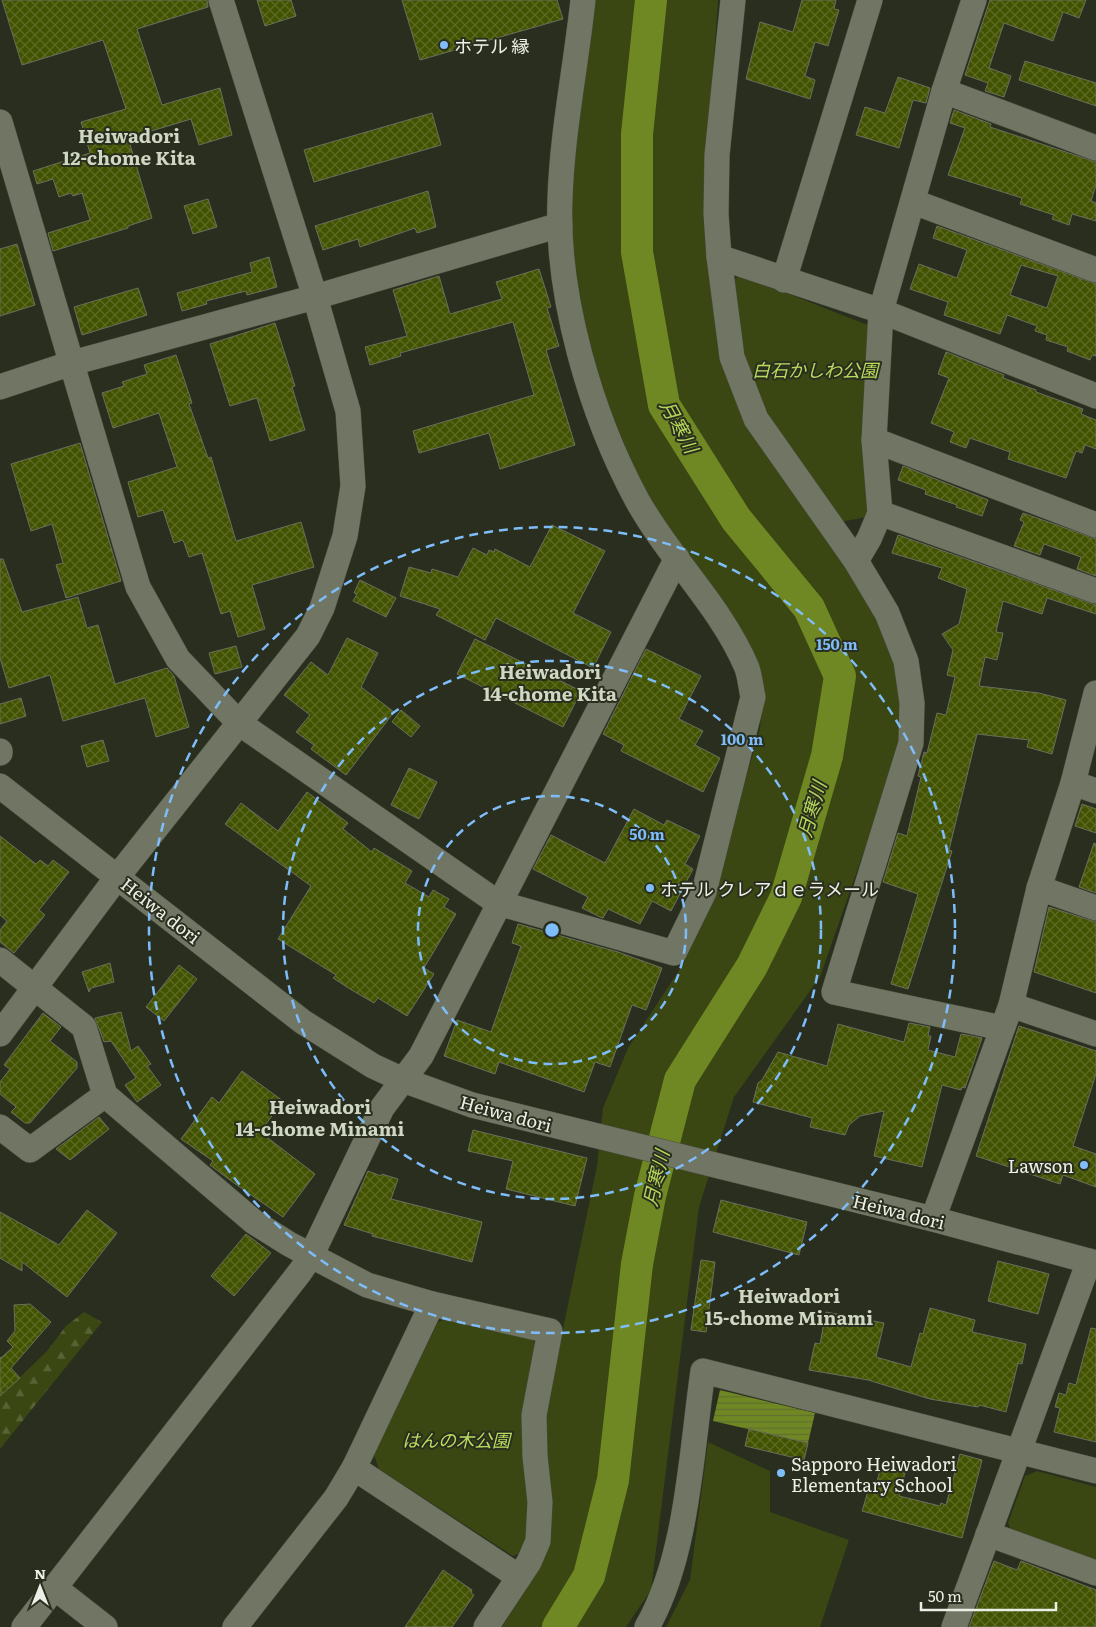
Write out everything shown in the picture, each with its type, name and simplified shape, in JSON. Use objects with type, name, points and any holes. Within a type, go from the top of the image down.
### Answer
[{"type":"street","points":[[0,1034],[118,876],[308,636],[322,608],[345,536],[352,486],[348,411],[315,297],[221,0]]},
{"type":"street","points":[[0,122],[138,587],[178,659],[239,723],[498,903],[674,953],[704,892],[753,698],[748,669],[733,641],[638,502],[606,436],[571,323],[560,245],[560,225],[564,156],[583,0]]},
{"type":"street","points":[[733,0],[717,155],[719,257],[732,357],[756,419],[856,561],[887,613],[906,661],[912,703],[911,743],[834,992],[1002,1028]]},
{"type":"street","points":[[784,280],[870,0]]},
{"type":"street","points":[[856,561],[870,539],[880,513],[874,440],[881,311],[914,202],[944,91],[974,0]]},
{"type":"street","points":[[944,91],[1096,148]]},
{"type":"street","points":[[914,202],[1096,270]]},
{"type":"street","points":[[0,387],[72,363],[315,297],[560,225]]},
{"type":"street","points":[[719,257],[881,311],[1096,396]]},
{"type":"street","points":[[874,440],[1096,525]]},
{"type":"street","points":[[880,513],[1096,591]]},
{"type":"street","points":[[24,1627],[311,1256],[382,1108],[421,1056],[677,558]]},
{"type":"street","points":[[933,1219],[1011,1005],[1039,888],[1085,788],[1096,693]]},
{"type":"street","name":"Heiwa dori","points":[[0,786],[118,876],[303,1022],[373,1066],[403,1080],[472,1104],[933,1219],[1092,1262]]},
{"type":"street","points":[[1039,888],[1096,908]]},
{"type":"street","points":[[0,960],[84,1027],[104,1095],[228,1202],[254,1222],[311,1256],[367,1285],[432,1304],[550,1331],[534,1415],[535,1456],[540,1502],[538,1541],[519,1577],[486,1627]]},
{"type":"street","points":[[1011,1005],[1096,1034]]},
{"type":"street","points":[[0,1127],[30,1150],[104,1095]]},
{"type":"street","points":[[954,1627],[1018,1452],[1092,1262]]},
{"type":"street","points":[[235,1627],[322,1516],[354,1468],[432,1304]]},
{"type":"street","points":[[647,1627],[660,1604],[679,1546],[702,1371],[1096,1471]]},
{"type":"street","points":[[354,1468],[519,1577]]},
{"type":"street","points":[[988,1534],[1096,1573]]},
{"type":"street","points":[[55,1588],[105,1627]]},
{"type":"green space","points":[[591,0],[718,0],[703,216],[710,284],[726,360],[871,604],[897,665],[901,700],[900,733],[892,771],[820,977],[734,1097],[699,1207],[651,1590],[626,1627],[502,1627],[538,1571],[545,1451],[545,1415],[597,1166],[603,1108],[628,1048],[682,966],[714,893],[760,728],[764,688],[647,497],[603,395],[577,295],[570,195]]},
{"type":"green space","name":"白石かしわ公園","points":[[741,275],[870,326],[872,516],[840,522],[815,489],[778,432],[758,394],[744,352],[730,282]]},
{"type":"green space","points":[[84,1312],[102,1322],[0,1449],[0,1385],[6,1391],[47,1351],[66,1326]]},
{"type":"green space","name":"はんの木公園","points":[[446,1319],[531,1337],[536,1345],[527,1537],[521,1553],[513,1556],[379,1469],[374,1455],[438,1322]]},
{"type":"green space","points":[[708,1442],[770,1471],[770,1512],[849,1540],[820,1627],[666,1627],[690,1580]]},
{"type":"green space","points":[[1037,1471],[1096,1487],[1096,1563],[1012,1532],[1008,1523],[1025,1476]]},
{"type":"shaded area","points":[[720,1390],[815,1413],[808,1443],[713,1421]]},
{"type":"building","points":[[2,0],[207,0],[208,7],[137,29],[162,105],[220,88],[232,135],[199,145],[191,119],[128,138],[152,218],[128,226],[128,228],[53,251],[48,233],[90,220],[82,193],[73,196],[71,193],[59,197],[53,179],[37,184],[33,171],[90,153],[81,122],[126,109],[103,40],[22,65]]},
{"type":"building","points":[[257,0],[291,0],[296,16],[265,26]]},
{"type":"building","name":"ホテル 縁","points":[[402,0],[557,0],[563,19],[420,60]]},
{"type":"building","points":[[802,0],[836,0],[834,9],[839,10],[828,46],[815,42],[805,76],[815,80],[810,99],[746,79],[760,22],[793,32]]},
{"type":"building","points":[[990,0],[1086,0],[1079,18],[1063,12],[1053,41],[1004,23],[989,68],[1011,76],[1004,97],[985,91],[988,83],[965,75]]},
{"type":"building","points":[[1025,61],[1096,83],[1096,106],[1019,80]]},
{"type":"building","points":[[898,77],[930,88],[926,103],[913,100],[899,148],[856,135],[865,107],[885,113]]},
{"type":"building","points":[[954,110],[991,124],[990,127],[1096,162],[1096,185],[1091,201],[1096,203],[1096,221],[1072,214],[1069,225],[1052,219],[1054,215],[1020,204],[1022,198],[948,175],[965,128],[950,123]]},
{"type":"building","points":[[432,113],[441,145],[314,182],[304,150]]},
{"type":"building","points":[[428,191],[436,227],[417,233],[415,228],[360,247],[358,239],[323,250],[315,226]]},
{"type":"building","points":[[208,199],[217,227],[193,234],[184,206]]},
{"type":"building","points":[[937,226],[1096,284],[1096,356],[1092,355],[1090,360],[1067,351],[1068,347],[1046,340],[1047,335],[1035,331],[1037,326],[1007,315],[1000,334],[944,315],[948,302],[910,289],[919,264],[957,278],[967,250],[933,238]],"holes":[[[1021,265],[1058,276],[1047,308],[1010,295]]]},
{"type":"building","points":[[17,244],[35,305],[0,316],[0,249]]},
{"type":"building","points":[[269,257],[277,287],[247,295],[246,291],[206,301],[207,304],[182,311],[177,293],[252,272],[250,263]]},
{"type":"building","points":[[539,269],[551,307],[547,308],[559,346],[546,350],[575,445],[500,469],[489,433],[419,453],[413,431],[534,395],[513,322],[400,353],[401,356],[370,365],[365,347],[407,336],[393,290],[439,276],[450,314],[502,299],[496,282]]},
{"type":"building","points":[[138,288],[147,315],[82,335],[74,307]]},
{"type":"building","points":[[275,323],[295,386],[292,387],[305,430],[270,441],[257,398],[230,406],[210,344]]},
{"type":"building","points":[[946,352],[1004,375],[1003,378],[1036,390],[1036,392],[1083,409],[1081,414],[1096,420],[1096,449],[1085,445],[1082,453],[1076,451],[1066,478],[1008,459],[1010,452],[970,438],[966,448],[950,442],[954,432],[931,423],[949,378],[938,374]]},
{"type":"building","points":[[176,355],[192,403],[189,404],[208,458],[211,457],[236,541],[301,522],[314,567],[252,585],[265,629],[238,637],[230,611],[221,614],[202,553],[189,557],[183,540],[174,543],[163,510],[138,517],[128,482],[177,467],[159,413],[113,428],[102,393],[124,386],[122,382],[147,374],[144,365]]},
{"type":"building","points":[[80,443],[121,581],[66,598],[56,565],[63,563],[52,524],[31,531],[11,464]]},
{"type":"building","points":[[903,466],[988,500],[982,516],[925,494],[926,490],[898,480]]},
{"type":"building","points":[[1023,513],[1096,539],[1096,576],[1077,569],[1081,557],[1044,544],[1040,555],[1014,546],[1024,522],[1020,520]]},
{"type":"building","points":[[552,525],[605,551],[573,613],[611,632],[593,668],[496,618],[485,640],[436,615],[440,609],[400,596],[409,567],[431,573],[432,569],[458,577],[473,548],[487,555],[489,550],[494,552],[495,549],[530,567]]},
{"type":"building","points":[[898,535],[1096,605],[1096,614],[1047,598],[1042,614],[1003,601],[996,632],[1003,633],[997,660],[985,657],[979,686],[1039,693],[1066,700],[1052,754],[1027,747],[1029,740],[977,734],[949,850],[952,851],[908,989],[891,984],[918,894],[883,882],[898,833],[907,836],[921,777],[918,776],[924,752],[927,753],[937,713],[946,715],[955,677],[947,675],[953,650],[942,634],[959,624],[967,589],[938,578],[942,568],[892,553]]},
{"type":"building","points":[[0,559],[3,559],[22,612],[78,597],[87,628],[98,625],[115,684],[167,668],[174,676],[189,727],[156,737],[145,698],[63,721],[50,675],[9,688],[0,658]]},
{"type":"building","points":[[360,580],[396,598],[386,617],[353,601],[357,594],[354,593]]},
{"type":"building","points":[[347,638],[378,653],[361,687],[394,712],[346,775],[311,749],[314,745],[296,732],[310,715],[284,695],[311,662],[328,675]]},
{"type":"building","points":[[475,639],[581,691],[563,727],[457,674]]},
{"type":"building","points":[[236,646],[242,667],[215,674],[209,653]]},
{"type":"building","points":[[646,649],[701,676],[679,719],[703,731],[695,745],[720,758],[703,792],[621,751],[624,745],[603,734]]},
{"type":"building","points":[[21,698],[26,716],[0,724],[0,704]]},
{"type":"building","points":[[401,710],[420,726],[411,737],[392,722]]},
{"type":"building","points":[[103,740],[109,761],[87,767],[81,746]]},
{"type":"building","points":[[409,768],[437,782],[419,819],[391,805]]},
{"type":"building","points":[[307,792],[348,823],[343,829],[372,852],[374,848],[412,871],[405,883],[429,897],[433,890],[449,899],[444,907],[456,914],[424,968],[434,974],[407,1016],[378,998],[374,1003],[350,989],[333,978],[336,975],[278,939],[311,886],[225,824],[241,803],[278,831]]},
{"type":"building","points":[[1082,804],[1096,809],[1096,833],[1075,826]]},
{"type":"building","points":[[634,809],[664,825],[667,820],[700,836],[685,864],[693,869],[671,911],[652,901],[640,924],[608,909],[603,918],[582,908],[588,897],[533,869],[551,835],[605,863]]},
{"type":"building","points":[[0,836],[36,864],[40,860],[48,866],[53,860],[69,872],[39,910],[45,915],[14,953],[0,942],[0,930],[7,921],[0,915]]},
{"type":"building","points":[[1094,843],[1096,844],[1096,893],[1079,887]]},
{"type":"building","points":[[1049,907],[1096,922],[1096,993],[1034,972]]},
{"type":"building","points":[[518,924],[618,952],[662,968],[646,1010],[632,1005],[610,1067],[595,1062],[584,1092],[499,1062],[495,1074],[444,1056],[457,1020],[491,1032],[521,946],[512,943]]},
{"type":"building","points":[[110,963],[114,982],[91,988],[89,992],[82,972]]},
{"type":"building","points":[[179,965],[197,979],[164,1021],[146,1007]]},
{"type":"building","points":[[121,1012],[131,1051],[138,1046],[151,1064],[147,1066],[161,1085],[137,1102],[125,1085],[136,1078],[111,1041],[104,1042],[95,1018]]},
{"type":"building","points":[[43,1013],[61,1027],[50,1041],[77,1062],[77,1068],[30,1123],[25,1123],[11,1112],[16,1107],[0,1094],[0,1082],[10,1069],[4,1065]]},
{"type":"building","points":[[909,1023],[930,1027],[928,1036],[931,1036],[928,1050],[955,1057],[961,1034],[982,1038],[965,1088],[962,1087],[961,1090],[942,1085],[922,1167],[874,1156],[884,1111],[860,1116],[849,1125],[845,1135],[810,1127],[812,1118],[753,1102],[758,1083],[762,1080],[778,1052],[827,1066],[838,1024],[904,1042]]},
{"type":"building","points":[[1019,1026],[1096,1051],[1096,1074],[1073,1146],[1096,1154],[1096,1187],[1063,1175],[1060,1184],[976,1156]]},
{"type":"building","points":[[242,1071],[283,1101],[260,1132],[315,1174],[283,1217],[210,1165],[213,1161],[181,1139],[212,1097],[219,1103]]},
{"type":"building","points":[[99,1117],[109,1129],[70,1160],[56,1149]]},
{"type":"building","points":[[473,1130],[587,1158],[575,1206],[506,1189],[513,1161],[468,1151]]},
{"type":"building","points":[[368,1171],[398,1179],[391,1199],[482,1222],[472,1262],[372,1236],[373,1234],[344,1225]]},
{"type":"building","points":[[721,1200],[807,1222],[799,1255],[713,1232]]},
{"type":"building","points":[[87,1210],[117,1233],[67,1297],[22,1262],[22,1271],[0,1258],[0,1212],[59,1245]]},
{"type":"building","points":[[246,1234],[271,1253],[234,1296],[211,1276]]},
{"type":"building","points":[[701,1260],[715,1262],[706,1332],[691,1330]]},
{"type":"building","points":[[998,1261],[1049,1274],[1038,1314],[988,1301]]},
{"type":"building","points":[[30,1304],[51,1322],[11,1368],[20,1378],[0,1396],[0,1357],[13,1347],[7,1341],[15,1331],[14,1305]]},
{"type":"building","points":[[930,1308],[975,1320],[972,1332],[1026,1344],[1022,1364],[1018,1363],[1006,1412],[979,1405],[978,1407],[930,1399],[868,1380],[809,1370],[815,1343],[820,1344],[826,1312],[884,1323],[876,1357],[911,1367],[920,1333],[923,1334]]},
{"type":"building","points":[[1091,1328],[1096,1329],[1096,1442],[1054,1432],[1060,1408],[1055,1407],[1059,1393],[1066,1395],[1069,1383],[1076,1385]]},
{"type":"building","points":[[749,1429],[808,1443],[804,1460],[745,1446]]},
{"type":"building","points":[[960,1454],[982,1460],[962,1538],[862,1511],[869,1488],[875,1489],[882,1463],[906,1469],[899,1496],[940,1506],[941,1503],[946,1505]]},
{"type":"building","points":[[994,1561],[1017,1570],[1021,1561],[1096,1590],[1096,1627],[969,1627]]},
{"type":"building","points":[[443,1570],[472,1590],[471,1593],[474,1595],[452,1627],[405,1627]]},
{"type":"waterway","name":"月寒川","points":[[558,1627],[589,1576],[613,1480],[637,1264],[650,1196],[680,1080],[752,966],[786,897],[827,756],[840,676],[809,608],[736,519],[664,405],[637,252],[637,134],[651,0]]},
{"type":"place","name":"ホテル 縁","points":[[444,45]]},
{"type":"place","name":"ホテル クレアｄｅラメール","points":[[650,888]]},
{"type":"place","name":"Lawson","points":[[1084,1165]]},
{"type":"place","name":"Sapporo Heiwadori Elementary School","points":[[781,1473]]},
{"type":"district","name":"Heiwadori 12-chome Kita","points":[[129,146]]},
{"type":"district","name":"Heiwadori 14-chome Kita","points":[[550,682]]},
{"type":"district","name":"Heiwadori 14-chome Minami","points":[[320,1117]]},
{"type":"district","name":"Heiwadori 15-chome Minami","points":[[789,1306]]}]
